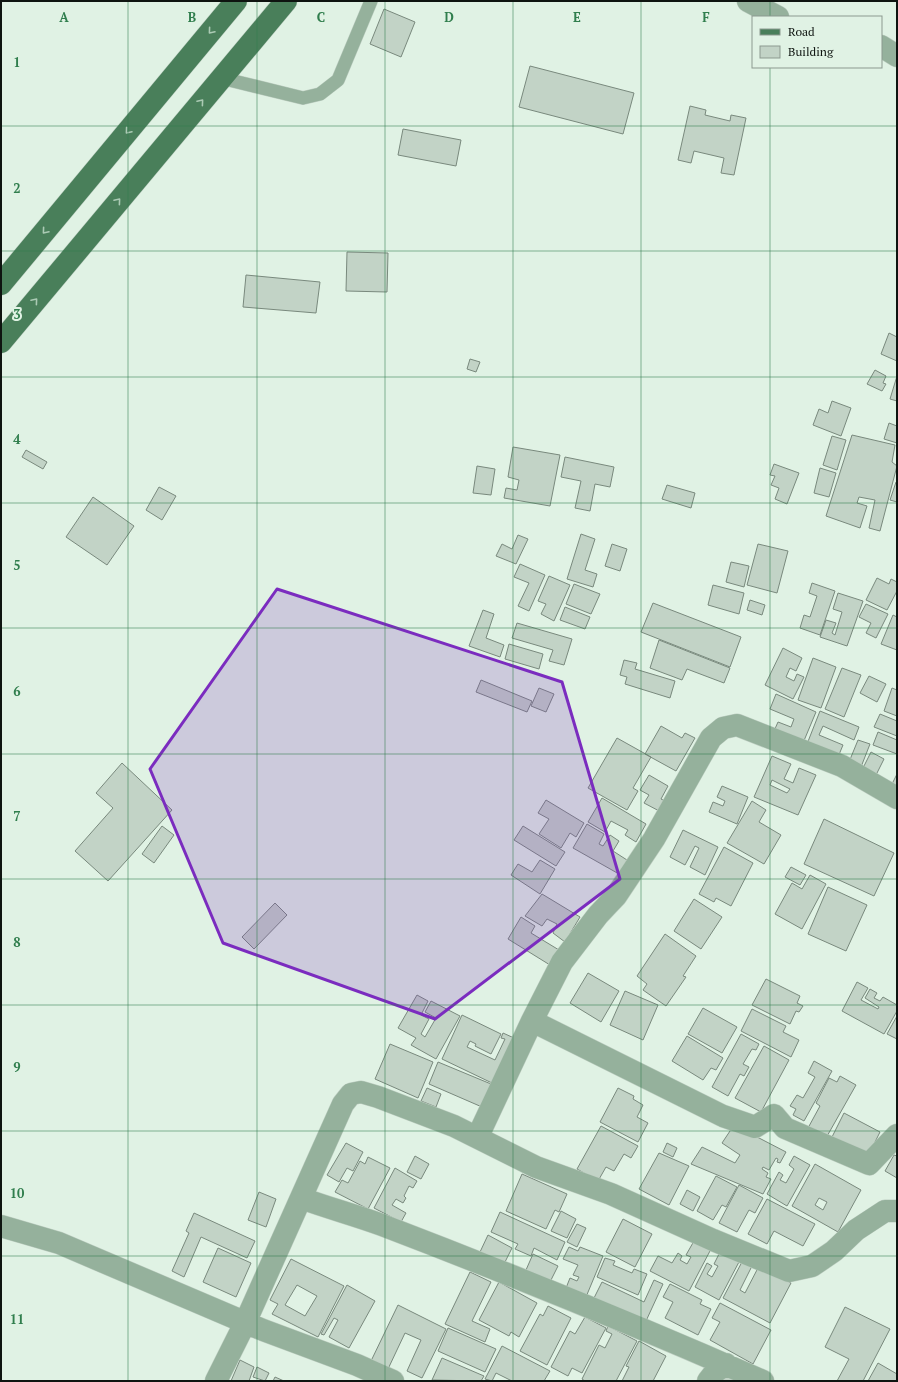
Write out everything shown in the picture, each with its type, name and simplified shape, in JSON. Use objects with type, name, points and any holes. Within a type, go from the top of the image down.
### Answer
[{"type":"main road","points":[[1,284],[236,1]]},
{"type":"main road","points":[[1,342],[220,78],[286,1]]},
{"type":"street","points":[[748,1],[776,16]]},
{"type":"street","points":[[882,47],[897,56]]},
{"type":"street","points":[[478,1136],[532,1021],[562,962],[598,915],[616,896],[654,839],[702,752],[711,738],[723,728],[737,726],[842,766],[897,798]]},
{"type":"street","points":[[532,1021],[723,1116],[755,1127],[774,1115],[785,1128],[870,1164],[897,1135]]},
{"type":"street","points":[[216,1381],[245,1323],[343,1104],[351,1094],[360,1092],[378,1097],[478,1136],[536,1167],[610,1194],[713,1240],[789,1271],[812,1266],[834,1251],[856,1230],[885,1211],[897,1211]]},
{"type":"street","points":[[301,1198],[380,1224],[465,1257],[662,1337],[763,1381]]},
{"type":"street","points":[[1,1226],[59,1243],[245,1323],[357,1364],[393,1381]]},
{"type":"street","points":[[708,1381],[715,1372],[726,1364]]},
{"type":"lane","points":[[220,78],[303,98],[320,94],[338,80],[371,1]]},
{"type":"highlighted area","points":[[277,589],[562,682],[620,879],[435,1019],[223,943],[150,769]]},
{"type":"building","points":[[384,9],[415,22],[401,57],[370,44]]},
{"type":"building","points":[[530,66],[634,93],[623,134],[519,107]]},
{"type":"building","points":[[690,106],[706,110],[705,115],[730,121],[731,115],[746,118],[734,175],[721,173],[724,158],[694,151],[691,163],[678,160]]},
{"type":"building","points":[[403,129],[461,140],[456,166],[398,155]]},
{"type":"building","points":[[347,252],[388,253],[387,292],[346,291]]},
{"type":"building","points":[[246,275],[320,282],[316,313],[243,307]]},
{"type":"building","points":[[889,333],[897,337],[897,361],[881,354]]},
{"type":"building","points":[[470,359],[480,362],[476,372],[467,369]]},
{"type":"building","points":[[875,370],[886,376],[883,383],[886,384],[882,391],[867,384]]},
{"type":"building","points":[[897,376],[897,401],[890,399]]},
{"type":"building","points":[[832,401],[851,408],[841,436],[813,425],[819,409],[828,413]]},
{"type":"building","points":[[889,423],[897,426],[897,443],[884,439]]},
{"type":"building","points":[[852,435],[895,445],[892,462],[897,466],[880,531],[869,528],[875,500],[859,497],[857,503],[867,506],[860,528],[826,516]]},
{"type":"building","points":[[832,436],[846,440],[837,470],[823,465]]},
{"type":"building","points":[[513,447],[560,455],[550,506],[504,498],[506,488],[517,490],[519,480],[508,477]]},
{"type":"building","points":[[26,450],[47,462],[43,469],[22,457]]},
{"type":"building","points":[[565,457],[614,467],[610,487],[595,484],[590,511],[575,508],[581,481],[561,477]]},
{"type":"building","points":[[774,464],[799,473],[787,504],[775,499],[779,488],[771,485],[775,476],[770,475]]},
{"type":"building","points":[[477,466],[495,469],[491,495],[473,493]]},
{"type":"building","points":[[820,468],[836,473],[829,497],[814,493]]},
{"type":"building","points":[[896,482],[897,483],[897,502],[890,500]]},
{"type":"building","points":[[667,485],[695,493],[691,508],[662,499]]},
{"type":"building","points":[[159,487],[176,496],[162,520],[146,510]]},
{"type":"building","points":[[93,497],[134,526],[107,565],[66,537]]},
{"type":"building","points":[[581,534],[595,539],[585,570],[597,574],[593,587],[567,579]]},
{"type":"building","points":[[518,535],[528,539],[516,564],[496,556],[502,544],[512,549]]},
{"type":"building","points":[[612,544],[627,549],[620,571],[605,566]]},
{"type":"building","points":[[758,544],[788,551],[777,593],[747,585]]},
{"type":"building","points":[[731,562],[749,566],[744,587],[726,582]]},
{"type":"building","points":[[520,564],[545,575],[529,611],[518,606],[529,583],[514,577]]},
{"type":"building","points":[[549,576],[570,585],[554,621],[541,614],[546,604],[538,601]]},
{"type":"building","points":[[877,578],[889,584],[891,579],[897,582],[897,591],[887,610],[866,600]]},
{"type":"building","points":[[812,583],[835,591],[820,635],[800,628],[804,615],[810,617],[817,596],[809,593]]},
{"type":"building","points":[[574,584],[600,594],[591,614],[566,604]]},
{"type":"building","points":[[713,585],[744,593],[739,614],[708,605]]},
{"type":"building","points":[[838,593],[863,601],[847,646],[820,637],[826,620],[836,623],[832,633],[835,635],[842,612],[833,609]]},
{"type":"building","points":[[750,600],[765,605],[762,615],[747,610]]},
{"type":"building","points":[[653,603],[741,637],[730,667],[641,632]]},
{"type":"building","points":[[866,604],[888,614],[876,638],[866,633],[871,623],[859,617]]},
{"type":"building","points":[[565,607],[590,617],[585,629],[560,620]]},
{"type":"building","points":[[483,610],[494,614],[486,638],[504,645],[500,657],[469,646]]},
{"type":"building","points":[[893,615],[897,617],[897,650],[881,644]]},
{"type":"building","points":[[517,623],[572,639],[564,665],[549,661],[553,650],[512,638]]},
{"type":"building","points":[[659,640],[730,668],[724,683],[687,669],[682,680],[650,668]]},
{"type":"building","points":[[509,644],[543,654],[539,669],[505,659]]},
{"type":"building","points":[[783,648],[802,658],[796,671],[790,668],[786,677],[794,681],[797,674],[804,677],[793,699],[765,685]]},
{"type":"building","points":[[813,658],[836,667],[821,708],[798,700]]},
{"type":"building","points":[[624,660],[637,663],[635,669],[675,681],[670,698],[625,684],[627,677],[620,675]]},
{"type":"building","points":[[842,668],[861,675],[844,717],[825,709]]},
{"type":"building","points":[[869,676],[886,684],[877,702],[860,693]]},
{"type":"building","points":[[481,680],[532,701],[527,712],[476,692]]},
{"type":"building","points":[[539,688],[554,694],[546,712],[531,706]]},
{"type":"building","points":[[892,688],[897,690],[897,716],[884,711]]},
{"type":"building","points":[[776,694],[816,712],[803,743],[774,731],[778,722],[791,727],[794,719],[770,709]]},
{"type":"building","points":[[820,711],[859,727],[854,740],[823,726],[819,735],[843,745],[838,757],[807,744]]},
{"type":"building","points":[[880,714],[897,721],[897,736],[874,727]]},
{"type":"building","points":[[661,726],[682,738],[685,733],[695,738],[676,771],[645,754]]},
{"type":"building","points":[[878,732],[897,740],[897,754],[873,745]]},
{"type":"building","points":[[617,738],[651,757],[633,788],[638,791],[627,810],[588,788]]},
{"type":"building","points":[[858,740],[870,744],[861,767],[849,762]]},
{"type":"building","points":[[871,752],[884,759],[875,777],[862,770]]},
{"type":"building","points":[[772,756],[791,764],[784,779],[793,783],[799,768],[816,775],[798,815],[754,797]],"holes":[[[772,780],[790,789],[787,793],[770,785]]]},
{"type":"building","points":[[122,763],[172,810],[108,881],[75,851],[113,808],[96,793]]},
{"type":"building","points":[[897,774],[897,786],[892,784]]},
{"type":"building","points":[[649,775],[668,786],[661,799],[669,803],[663,813],[644,803],[649,795],[640,790]]},
{"type":"building","points":[[722,786],[748,797],[737,824],[709,812],[713,802],[723,806],[725,801],[717,797]]},
{"type":"building","points":[[602,798],[646,824],[636,842],[625,835],[628,830],[611,821],[605,832],[588,822]]},
{"type":"building","points":[[546,800],[584,823],[576,837],[570,833],[561,848],[539,834],[549,819],[538,813]]},
{"type":"building","points":[[752,801],[766,810],[759,822],[781,835],[764,864],[727,843]]},
{"type":"building","points":[[824,819],[894,853],[874,896],[804,864]]},
{"type":"building","points":[[587,824],[604,834],[599,844],[603,846],[610,835],[619,841],[613,851],[627,860],[619,874],[573,848]]},
{"type":"building","points":[[162,826],[174,835],[154,863],[142,854]]},
{"type":"building","points":[[523,826],[565,852],[556,866],[514,840]]},
{"type":"building","points":[[683,830],[718,847],[705,875],[690,867],[699,848],[695,846],[685,865],[670,857]]},
{"type":"building","points":[[724,847],[753,863],[731,906],[716,898],[714,902],[699,894]]},
{"type":"building","points":[[540,860],[555,869],[540,894],[511,875],[518,864],[532,872]]},
{"type":"building","points":[[791,867],[806,875],[800,885],[785,877]]},
{"type":"building","points":[[810,875],[826,884],[802,929],[775,914],[792,883],[802,889]]},
{"type":"building","points":[[828,887],[867,905],[846,951],[808,934]]},
{"type":"building","points":[[542,894],[580,917],[565,942],[553,933],[557,924],[547,919],[542,926],[525,916]]},
{"type":"building","points":[[694,899],[722,917],[701,949],[674,931]]},
{"type":"building","points":[[275,903],[287,915],[254,949],[242,937]]},
{"type":"building","points":[[521,917],[535,926],[531,933],[559,950],[550,965],[508,939]]},
{"type":"building","points":[[665,934],[696,956],[683,976],[686,977],[666,1006],[643,990],[647,984],[637,976]]},
{"type":"building","points":[[588,973],[619,991],[601,1022],[570,1003]]},
{"type":"building","points":[[766,979],[800,996],[797,1003],[803,1006],[799,1012],[796,1011],[790,1024],[752,1005]]},
{"type":"building","points":[[857,982],[868,988],[861,1000],[878,1009],[879,1007],[865,998],[870,989],[877,993],[874,998],[880,1001],[883,997],[897,1005],[897,1011],[884,1034],[842,1011]]},
{"type":"building","points":[[625,991],[658,1005],[643,1040],[610,1025]]},
{"type":"building","points":[[417,995],[428,1001],[421,1015],[429,1019],[421,1034],[425,1037],[436,1018],[425,1012],[431,1001],[460,1016],[436,1059],[411,1045],[416,1038],[398,1028]]},
{"type":"building","points":[[703,1008],[737,1027],[722,1053],[688,1034]]},
{"type":"building","points":[[752,1009],[786,1026],[783,1032],[799,1040],[791,1057],[741,1031]]},
{"type":"building","points":[[462,1015],[501,1034],[491,1054],[475,1046],[476,1044],[470,1041],[467,1047],[495,1060],[505,1039],[501,1038],[503,1033],[514,1038],[492,1083],[442,1059]]},
{"type":"building","points":[[897,1016],[897,1039],[887,1034]]},
{"type":"building","points":[[741,1034],[759,1044],[756,1050],[752,1049],[743,1064],[749,1067],[744,1076],[740,1074],[728,1096],[712,1087]]},
{"type":"building","points":[[687,1036],[723,1058],[716,1070],[711,1068],[703,1080],[672,1061]]},
{"type":"building","points":[[390,1044],[433,1062],[418,1098],[375,1079]]},
{"type":"building","points":[[764,1046],[789,1060],[761,1112],[735,1098]]},
{"type":"building","points":[[814,1061],[832,1071],[804,1121],[793,1115],[796,1109],[790,1106],[797,1095],[803,1098],[815,1077],[808,1073]]},
{"type":"building","points":[[438,1062],[491,1084],[482,1107],[429,1084]]},
{"type":"building","points":[[840,1076],[856,1085],[826,1138],[808,1128],[820,1106],[816,1103],[829,1078],[837,1082]]},
{"type":"building","points":[[427,1088],[441,1094],[436,1107],[421,1101]]},
{"type":"building","points":[[618,1088],[634,1096],[633,1099],[643,1105],[637,1117],[648,1123],[638,1142],[600,1122]]},
{"type":"building","points":[[844,1113],[880,1132],[867,1158],[831,1139]]},
{"type":"building","points":[[734,1125],[786,1152],[780,1163],[777,1162],[778,1159],[776,1158],[769,1170],[763,1167],[762,1169],[768,1173],[766,1177],[771,1179],[763,1194],[691,1164],[702,1147],[735,1163],[740,1155],[722,1143]]},
{"type":"building","points":[[601,1126],[638,1146],[631,1158],[624,1154],[614,1171],[606,1167],[598,1181],[577,1169]]},
{"type":"building","points":[[346,1143],[363,1152],[353,1171],[347,1168],[339,1182],[327,1175]]},
{"type":"building","points":[[667,1143],[677,1148],[673,1157],[663,1152]]},
{"type":"building","points":[[659,1153],[689,1166],[669,1205],[639,1189]]},
{"type":"building","points":[[894,1155],[897,1156],[897,1178],[885,1171]]},
{"type":"building","points":[[415,1156],[429,1164],[421,1179],[407,1172]]},
{"type":"building","points":[[794,1156],[810,1165],[787,1206],[767,1194],[779,1172],[783,1175],[780,1180],[786,1183],[794,1169],[789,1165]]},
{"type":"building","points":[[368,1157],[390,1168],[368,1209],[335,1192],[342,1180],[348,1183],[360,1161],[365,1164]]},
{"type":"building","points":[[815,1164],[861,1190],[838,1232],[792,1206]],"holes":[[[819,1198],[827,1202],[823,1210],[815,1205]]]},
{"type":"building","points":[[395,1168],[417,1181],[413,1188],[409,1186],[404,1196],[406,1198],[403,1203],[396,1199],[392,1205],[406,1213],[401,1222],[374,1208]]},
{"type":"building","points":[[522,1174],[567,1194],[559,1212],[555,1210],[546,1229],[506,1211]]},
{"type":"building","points":[[716,1176],[737,1187],[726,1207],[722,1205],[713,1220],[697,1211]]},
{"type":"building","points":[[739,1185],[763,1198],[755,1213],[749,1210],[737,1232],[719,1223]]},
{"type":"building","points":[[687,1190],[700,1197],[693,1211],[680,1204]]},
{"type":"building","points":[[259,1192],[276,1199],[266,1227],[248,1220]]},
{"type":"building","points":[[767,1199],[815,1224],[803,1246],[774,1231],[767,1244],[748,1234]]},
{"type":"building","points":[[561,1211],[576,1219],[567,1238],[551,1231]]},
{"type":"building","points":[[500,1212],[565,1242],[557,1260],[534,1248],[531,1256],[515,1249],[518,1244],[491,1232]]},
{"type":"building","points":[[194,1213],[255,1241],[247,1258],[201,1237],[184,1277],[172,1271],[189,1233],[186,1231]]},
{"type":"building","points":[[623,1219],[652,1234],[635,1267],[606,1252]]},
{"type":"building","points":[[577,1224],[586,1228],[577,1247],[567,1242]]},
{"type":"building","points":[[488,1235],[512,1248],[504,1264],[480,1252]]},
{"type":"building","points":[[694,1241],[711,1249],[689,1291],[650,1271],[658,1256],[672,1263],[678,1253],[682,1256],[680,1260],[687,1264],[691,1257],[686,1255]]},
{"type":"building","points":[[569,1247],[578,1251],[580,1247],[603,1256],[586,1297],[566,1288],[570,1278],[577,1281],[579,1277],[573,1275],[578,1265],[563,1259]]},
{"type":"building","points":[[218,1248],[251,1263],[236,1297],[203,1282]]},
{"type":"building","points":[[721,1250],[740,1260],[719,1300],[695,1287],[707,1263],[712,1266],[707,1274],[712,1277],[718,1266],[714,1264]]},
{"type":"building","points":[[533,1254],[558,1266],[550,1282],[526,1270]]},
{"type":"building","points":[[605,1258],[615,1261],[613,1265],[632,1273],[634,1269],[647,1274],[638,1295],[597,1277]]},
{"type":"building","points":[[291,1259],[344,1286],[318,1337],[272,1314],[278,1304],[270,1300]],"holes":[[[297,1285],[317,1296],[305,1316],[285,1305]]]},
{"type":"building","points":[[743,1260],[752,1266],[740,1290],[745,1293],[759,1266],[791,1283],[770,1323],[723,1298]]},
{"type":"building","points":[[470,1272],[491,1282],[472,1321],[490,1329],[485,1342],[445,1324]]},
{"type":"building","points":[[654,1280],[663,1284],[646,1321],[594,1298],[602,1282],[644,1302]]},
{"type":"building","points":[[499,1282],[537,1303],[519,1337],[511,1332],[509,1336],[479,1320]]},
{"type":"building","points":[[670,1284],[702,1300],[700,1304],[711,1309],[698,1335],[665,1318],[673,1302],[663,1297]]},
{"type":"building","points":[[347,1285],[375,1301],[349,1348],[329,1337],[338,1320],[334,1318],[324,1335],[321,1334]]},
{"type":"building","points":[[720,1303],[771,1330],[753,1364],[710,1340],[720,1322],[712,1318]]},
{"type":"building","points":[[398,1305],[446,1329],[422,1378],[407,1371],[421,1340],[405,1333],[388,1369],[371,1361]]},
{"type":"building","points":[[548,1306],[571,1318],[547,1365],[520,1351],[540,1314],[543,1316]]},
{"type":"building","points":[[845,1307],[890,1329],[863,1381],[837,1381],[849,1359],[825,1347]]},
{"type":"building","points":[[585,1317],[606,1328],[582,1373],[572,1368],[568,1376],[551,1367],[570,1331],[575,1334]]},
{"type":"building","points":[[608,1326],[637,1341],[616,1381],[585,1381],[582,1379],[599,1345],[605,1348],[612,1334],[606,1331]]},
{"type":"building","points":[[448,1328],[496,1349],[485,1372],[438,1351]]},
{"type":"building","points":[[639,1341],[666,1356],[653,1381],[622,1381],[629,1367],[626,1366]]},
{"type":"building","points":[[502,1346],[550,1371],[544,1381],[512,1381],[496,1373],[492,1381],[485,1379]]},
{"type":"building","points":[[442,1358],[484,1376],[481,1381],[432,1380]]},
{"type":"building","points":[[240,1360],[254,1367],[249,1381],[231,1381]]},
{"type":"building","points":[[878,1363],[897,1374],[897,1381],[868,1381]]},
{"type":"building","points":[[257,1367],[269,1373],[265,1381],[253,1377]]},
{"type":"building","points":[[727,1372],[745,1381],[722,1381]]},
{"type":"building","points":[[275,1377],[284,1381],[273,1381]]}]
